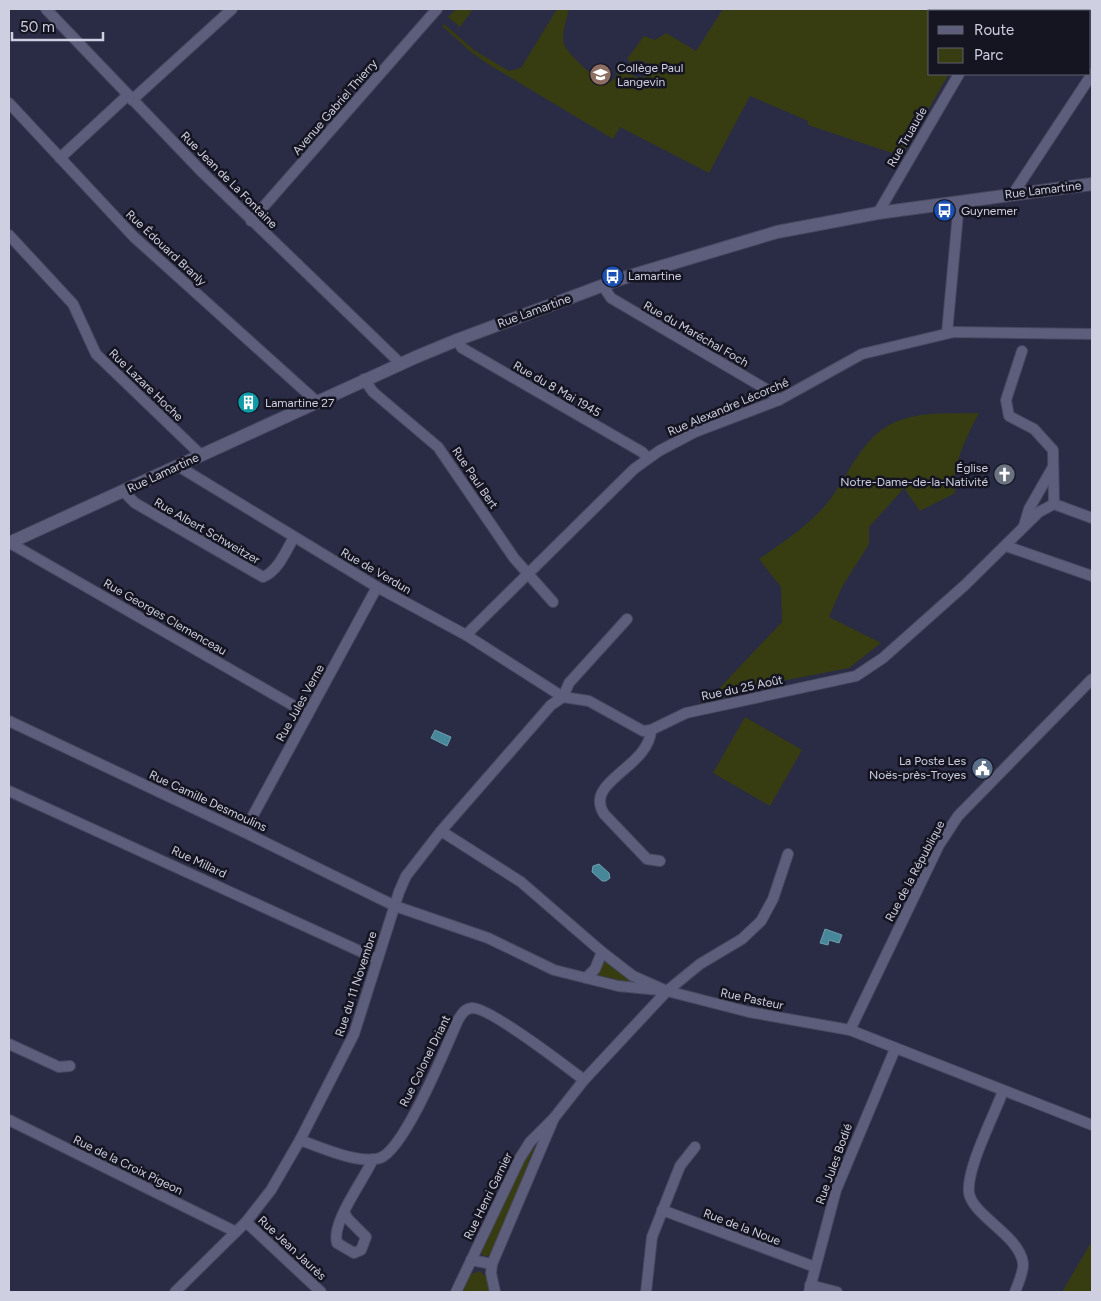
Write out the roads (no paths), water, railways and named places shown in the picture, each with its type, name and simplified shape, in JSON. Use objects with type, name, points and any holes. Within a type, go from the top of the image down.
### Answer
[{"type":"street","name":"Rue Jean de La Fontaine","points":[[46,9],[130,98],[252,221],[401,364]]},
{"type":"street","points":[[60,158],[232,9]]},
{"type":"street","name":"Avenue Gabriel Thierry","points":[[252,221],[437,9]]},
{"type":"street","points":[[1013,194],[1092,74]]},
{"type":"street","name":"Rue Truaude","points":[[878,213],[958,75]]},
{"type":"street","name":"Rue Édouard Branly","points":[[9,103],[134,237],[316,401]]},
{"type":"street","name":"Rue Lamartine","points":[[9,543],[123,492],[364,379],[457,340],[603,286],[736,243],[777,232],[878,213],[1092,184]]},
{"type":"street","points":[[947,333],[959,202]]},
{"type":"street","name":"Rue Lazare Hoche","points":[[9,235],[73,304],[96,354],[201,455]]},
{"type":"street","name":"Rue du Maréchal Foch","points":[[603,286],[611,298],[771,392],[779,400]]},
{"type":"street","name":"Rue Alexandre Lécorché","points":[[466,635],[648,458],[695,432],[779,400],[862,354],[947,333],[1092,334]]},
{"type":"street","name":"Rue du 8 Mai 1945","points":[[457,340],[462,348],[642,452],[648,458]]},
{"type":"street","points":[[1022,351],[1006,400],[1009,416],[1034,429],[1053,450],[1055,464],[1050,505]]},
{"type":"street","name":"Rue Paul Bert","points":[[364,379],[373,392],[438,447],[527,575],[553,602]]},
{"type":"street","points":[[1023,529],[1029,509],[1055,464]]},
{"type":"street","name":"Rue de Verdun","points":[[178,466],[377,587],[466,635],[563,697]]},
{"type":"street","name":"Rue Albert Schweitzer","points":[[123,492],[135,503],[263,576],[269,574],[276,567],[294,538]]},
{"type":"street","points":[[1037,493],[1050,505],[1092,518]]},
{"type":"street","name":"Rue du 25 Août","points":[[651,730],[686,713],[856,676],[884,658],[1050,505]]},
{"type":"street","name":"Rue Georges Clemenceau","points":[[9,543],[308,714]]},
{"type":"street","points":[[1006,546],[1092,576]]},
{"type":"street","name":"Rue Jules Verne","points":[[244,832],[377,587]]},
{"type":"street","points":[[440,831],[551,706],[563,697],[569,683],[627,619]]},
{"type":"street","name":"Rue de la République","points":[[850,1030],[939,845],[958,816],[1092,679]]},
{"type":"street","points":[[563,697],[590,701],[632,727],[642,731],[651,730],[651,741],[642,754],[608,784],[598,796],[598,806],[647,859],[660,861]]},
{"type":"street","name":"Rue Camille Desmoulins","points":[[9,721],[395,906],[488,938],[554,970],[618,986],[667,992]]},
{"type":"street","name":"Rue Millard","points":[[9,791],[377,959]]},
{"type":"street","name":"Rue Pasteur","points":[[440,831],[521,882],[602,952],[633,976],[667,992],[749,1012],[850,1030],[1092,1125]]},
{"type":"street","name":"Rue du 11 Novembre","points":[[175,1292],[246,1222],[271,1190],[300,1140],[354,1034],[377,959],[406,876],[440,831]]},
{"type":"street","name":"Rue Henri Garnier","points":[[456,1292],[520,1158],[530,1142],[554,1118],[584,1080],[667,992],[700,964],[742,939],[761,921],[778,887],[788,854]]},
{"type":"street","points":[[586,978],[595,969],[602,952]]},
{"type":"street","name":"Rue Colonel Driant","points":[[373,1159],[380,1158],[391,1152],[396,1144],[426,1091],[458,1020],[465,1010],[473,1008],[484,1011],[584,1080]]},
{"type":"street","points":[[9,1044],[59,1067],[70,1066]]},
{"type":"street","name":"Rue Jules Bodié","points":[[809,1288],[836,1190],[896,1049]]},
{"type":"street","points":[[1004,1092],[973,1167],[969,1186],[970,1196],[977,1207],[1015,1245],[1020,1255],[1023,1264],[1015,1292]]},
{"type":"street","name":"Rue Henri Garnier","points":[[495,1292],[491,1273],[492,1264],[554,1118]]},
{"type":"street","name":"Rue de la Croix Pigeon","points":[[9,1120],[236,1232]]},
{"type":"street","points":[[300,1140],[333,1152],[364,1160],[373,1159]]},
{"type":"street","points":[[646,1292],[652,1237],[680,1166],[695,1147]]},
{"type":"street","points":[[344,1212],[373,1159]]},
{"type":"street","name":"Rue de la Noue","points":[[662,1210],[815,1267]]},
{"type":"street","name":"Rue Jean Jaurès","points":[[246,1222],[321,1292]]},
{"type":"street","points":[[472,1260],[492,1264]]},
{"type":"street","points":[[809,1288],[837,1292]]},
{"type":"place","name":"Collège Paul Langevin","points":[[601,75]]},
{"type":"place","name":"Guynemer","points":[[945,211]]},
{"type":"place","name":"Lamartine","points":[[612,276]]},
{"type":"place","name":"Lamartine 27","points":[[249,403]]},
{"type":"place","name":"Église Notre-Dame-de-la-Nativité","points":[[1004,475]]},
{"type":"place","name":"La Poste Les Noës-près-Troyes","points":[[982,768]]}]
